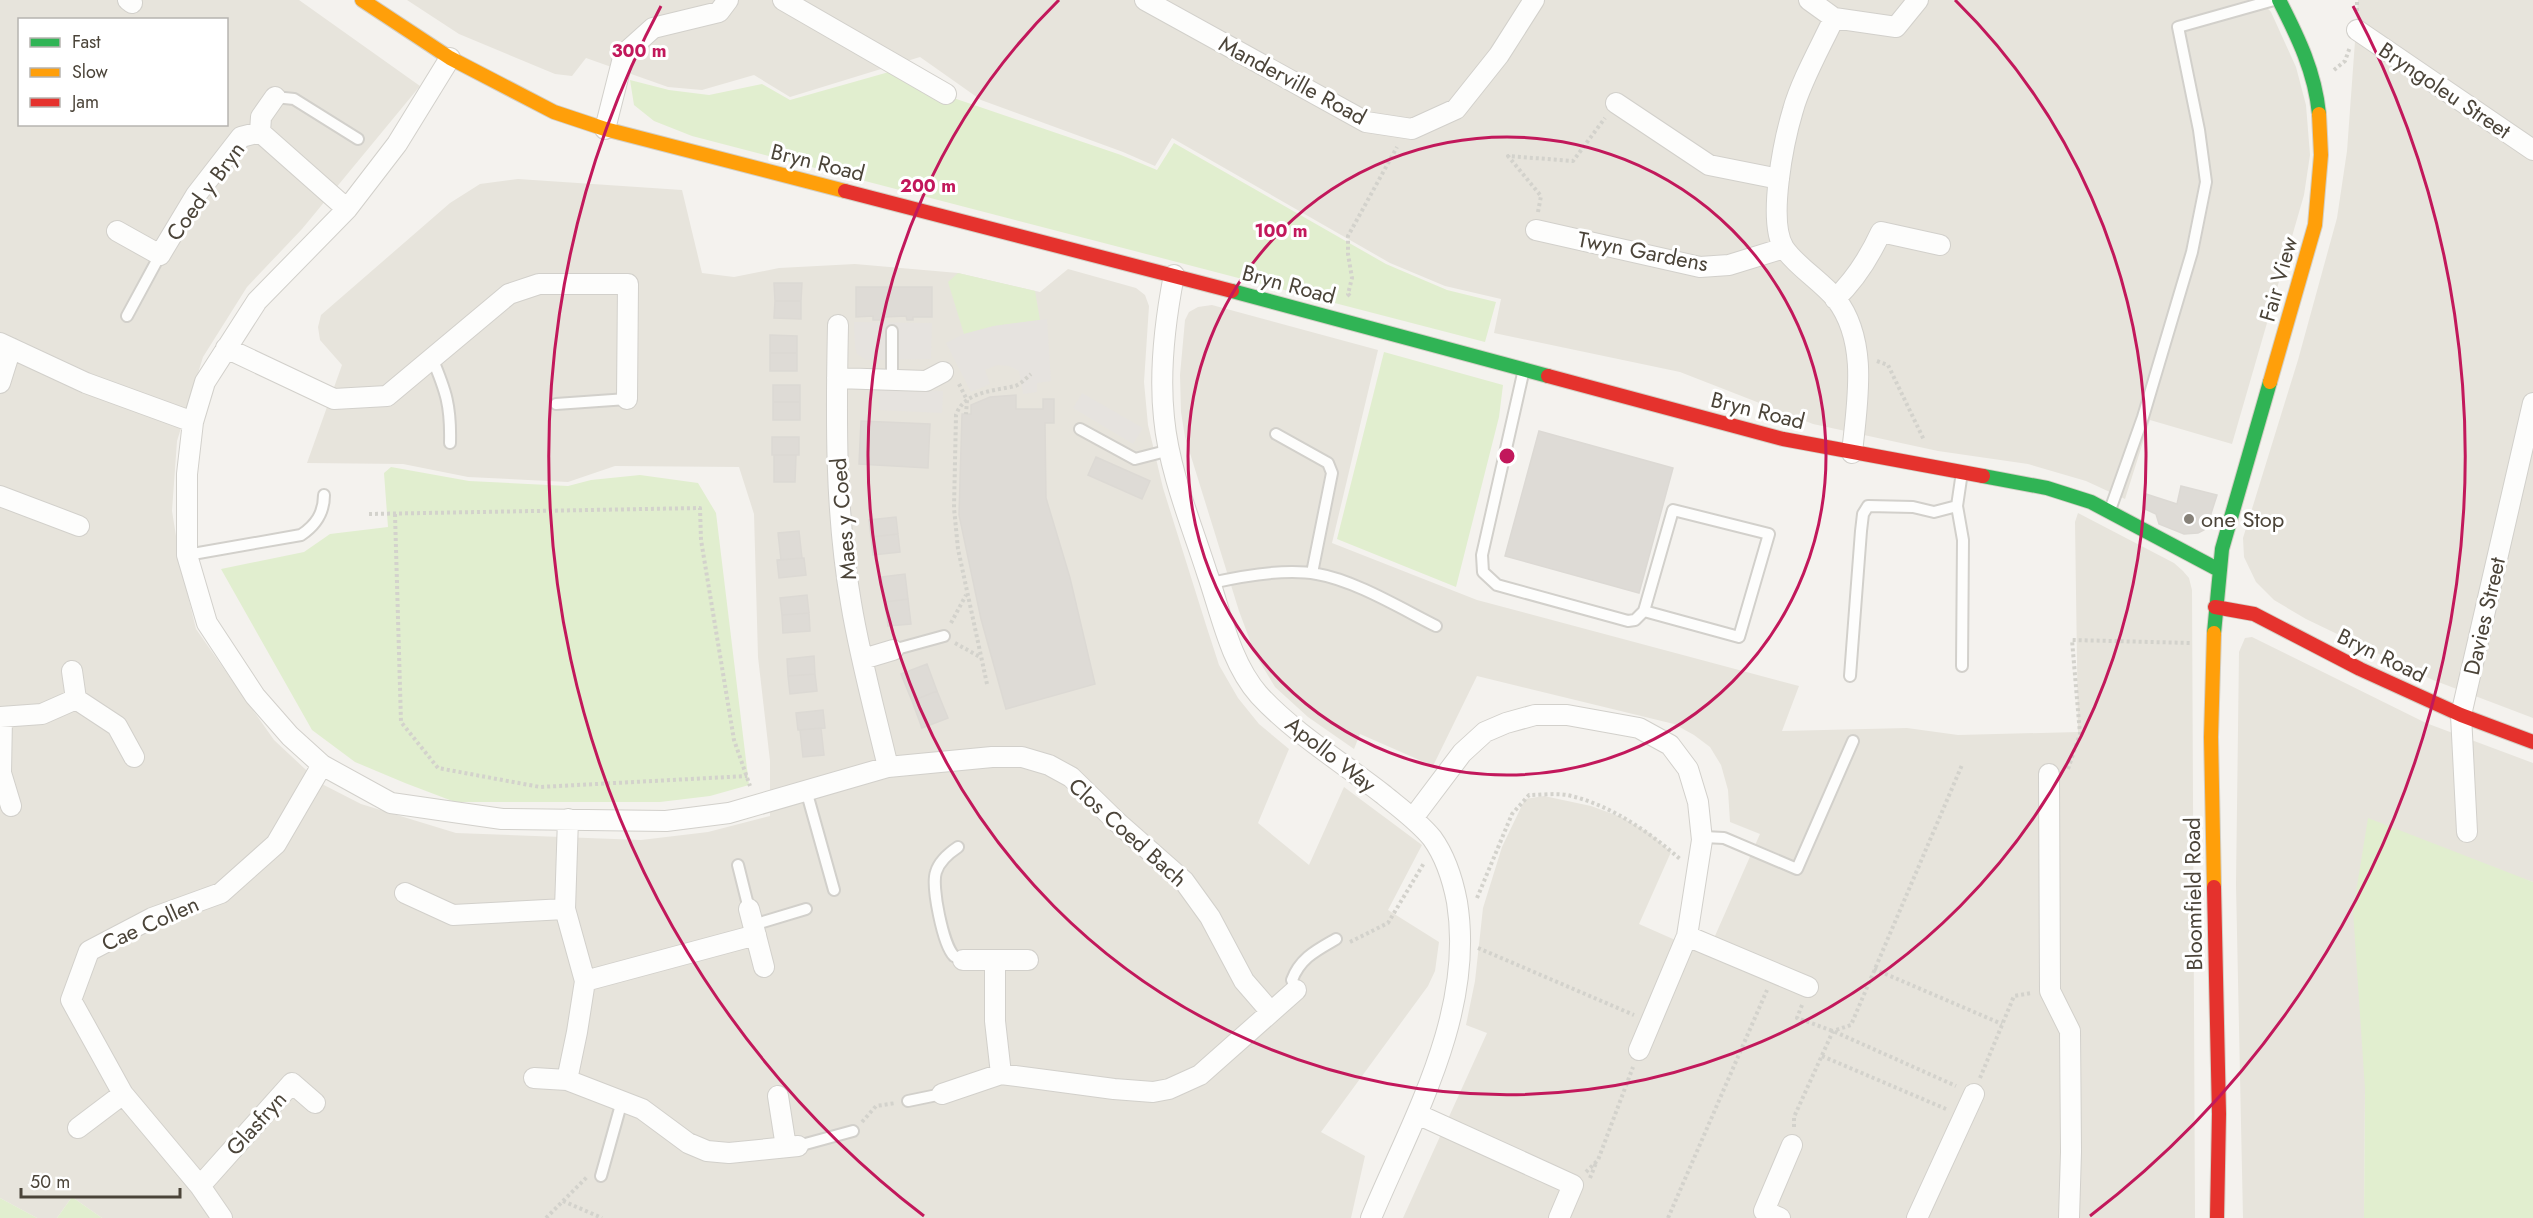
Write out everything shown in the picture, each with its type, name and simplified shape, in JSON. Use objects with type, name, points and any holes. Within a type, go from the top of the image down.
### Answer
[{"type":"street","name":"Bryn Road","points":[[362,0],[450,58],[555,112],[605,129],[1174,275],[1783,439],[2047,488],[2091,502],[2219,570]]},
{"type":"street","points":[[605,129],[624,54],[653,28],[718,12],[728,0]]},
{"type":"street","points":[[783,0],[946,93]]},
{"type":"street","name":"Manderville Road","points":[[1144,0],[1366,122],[1412,129],[1456,109],[1499,55],[1534,0]]},
{"type":"street","points":[[1809,0],[1834,18],[1896,27],[1918,0]]},
{"type":"street","name":"Fair View","points":[[2219,570],[2222,549],[2315,225],[2321,179],[2322,130],[2315,86],[2300,41],[2276,0]]},
{"type":"street","points":[[1834,18],[1793,108],[1779,179],[1775,224],[1784,248],[1835,299],[1848,319],[1855,338],[1857,401],[1852,453]]},
{"type":"street","name":"Bryngoleu Street","points":[[2357,30],[2533,150]]},
{"type":"street","name":"Clos Coed Bach","points":[[450,58],[397,144],[347,209],[257,301],[205,382],[193,423],[187,474],[188,555],[207,623],[255,696],[290,736],[322,765],[391,803],[502,819],[666,821],[729,813],[888,767],[992,757],[1022,757],[1049,765],[1071,777],[1117,822],[1185,881],[1210,917],[1244,981],[1270,1011]]},
{"type":"street","points":[[260,132],[261,117],[275,97]]},
{"type":"street","points":[[1616,103],[1709,165],[1779,179]]},
{"type":"street","name":"Coed y Bryn","points":[[117,231],[160,255],[196,195],[241,137],[260,132],[347,209]]},
{"type":"street","name":"Twyn Gardens","points":[[1536,230],[1700,267],[1728,265],[1784,248]]},
{"type":"street","points":[[1835,299],[1854,280],[1872,252],[1881,232],[1940,245]]},
{"type":"street","name":"Apollo Way","points":[[1174,275],[1164,325],[1163,418],[1170,450],[1235,657],[1257,693],[1289,723],[1413,818],[1436,844],[1448,867],[1457,901],[1461,940],[1457,986],[1447,1028],[1417,1114],[1371,1218]]},
{"type":"street","points":[[226,348],[334,399],[387,396],[509,294],[539,284],[628,284],[627,399]]},
{"type":"street","name":"Maes y Coed","points":[[838,325],[838,458],[843,540],[850,602],[888,767]]},
{"type":"street","points":[[0,383],[6,345],[86,383],[193,423]]},
{"type":"street","points":[[837,378],[926,381],[949,374]]},
{"type":"street","name":"Davies Street","points":[[2467,832],[2461,715],[2533,403]]},
{"type":"street","points":[[0,496],[79,526]]},
{"type":"street","name":"Bloomfield Road","points":[[2217,1218],[2219,1114],[2211,737],[2215,607],[2219,570]]},
{"type":"street","name":"Bryn Road","points":[[2215,607],[2254,614],[2360,669],[2461,715],[2533,742]]},
{"type":"street","points":[[863,659],[893,650]]},
{"type":"street","points":[[72,671],[76,699],[117,726],[134,757]]},
{"type":"street","points":[[11,806],[1,773],[1,717],[42,714],[76,699]]},
{"type":"street","points":[[1413,818],[1462,753],[1485,732],[1506,723],[1535,716],[1567,715],[1639,728],[1670,745],[1688,770],[1698,802],[1701,840],[1688,936],[1639,1050]]},
{"type":"street","name":"Cae Collen","points":[[222,1218],[200,1186],[123,1094],[71,1000],[89,951],[152,918],[221,893],[276,844],[322,765]]},
{"type":"street","points":[[2049,774],[2050,991],[2070,1031],[2069,1218]]},
{"type":"street","points":[[567,1080],[585,981],[565,909],[568,819]]},
{"type":"street","points":[[405,893],[453,915],[565,909]]},
{"type":"street","points":[[585,981],[753,923],[764,967]]},
{"type":"street","points":[[1688,936],[1808,987]]},
{"type":"street","points":[[963,960],[1028,960]]},
{"type":"street","points":[[995,960],[995,1021],[1001,1074]]},
{"type":"street","points":[[942,1094],[1001,1074],[1114,1089],[1153,1092],[1169,1089],[1200,1074],[1296,990]]},
{"type":"street","points":[[534,1078],[567,1080],[622,1101],[642,1109],[688,1143],[707,1151],[729,1153],[792,1146],[778,1096]]},
{"type":"street","name":"Glasfryn","points":[[200,1186],[292,1083],[315,1103]]},
{"type":"street","points":[[78,1128],[123,1094]]},
{"type":"street","points":[[1917,1218],[1974,1094]]},
{"type":"street","points":[[1417,1114],[1573,1185],[1559,1218]]},
{"type":"street","points":[[1780,1218],[1764,1211],[1792,1145]]},
{"type":"lane","points":[[2110,512],[2143,417],[2192,252],[2206,182],[2199,130],[2178,27],[2276,0]]},
{"type":"lane","points":[[275,97],[294,99],[358,140]]},
{"type":"lane","points":[[127,316],[160,255]]},
{"type":"lane","points":[[892,331],[892,380]]},
{"type":"lane","points":[[432,358],[446,391],[451,413],[450,443]]},
{"type":"lane","points":[[1524,369],[1482,555],[1483,572],[1489,579],[1502,587],[1628,621],[1635,620],[1644,612],[1673,510],[1768,534],[1739,636],[1644,612]]},
{"type":"lane","points":[[556,404],[627,399]]},
{"type":"lane","points":[[1080,429],[1135,459],[1170,450]]},
{"type":"lane","points":[[1276,434],[1328,463],[1332,473],[1312,573]]},
{"type":"lane","points":[[1962,472],[1957,506],[1963,540],[1962,666]]},
{"type":"lane","points":[[188,555],[301,535],[312,527],[321,513],[324,495]]},
{"type":"lane","points":[[1850,676],[1861,531],[1863,514],[1868,506],[1913,507],[1934,512],[1957,506]]},
{"type":"lane","points":[[1211,583],[1244,576],[1312,573],[1343,582],[1436,626]]},
{"type":"lane","points":[[893,650],[944,636]]},
{"type":"lane","points":[[1701,840],[1704,837],[1724,838],[1797,869],[1853,741]]},
{"type":"lane","points":[[806,790],[834,890]]},
{"type":"lane","points":[[958,847],[936,871],[934,892],[949,946],[954,956],[963,960]]},
{"type":"lane","points":[[738,865],[753,923],[806,909]]},
{"type":"lane","points":[[1296,990],[1292,980],[1297,966],[1306,957],[1332,941]]},
{"type":"lane","points":[[908,1101],[942,1094]]},
{"type":"lane","points":[[601,1176],[622,1101]]},
{"type":"lane","points":[[792,1146],[853,1131]]},
{"type":"path","points":[[1536,230],[1541,196],[1508,156],[1573,161],[1616,103]]},
{"type":"path","points":[[1357,301],[1348,294],[1352,278],[1348,236],[1400,140]]},
{"type":"path","points":[[1856,355],[1888,365],[1937,467]]},
{"type":"path","points":[[949,374],[967,400],[966,414]]},
{"type":"path","points":[[987,684],[966,595],[958,549],[954,508],[956,415],[959,406],[967,400],[994,388],[1018,386],[1031,374]]},
{"type":"path","points":[[369,514],[700,508],[701,540],[734,740],[757,804]]},
{"type":"path","points":[[395,513],[402,722],[438,768],[540,787],[747,776]]},
{"type":"path","points":[[966,595],[944,636],[981,657]]},
{"type":"path","points":[[2049,774],[2067,772],[2080,735],[2072,640],[2199,644]]},
{"type":"path","points":[[1792,1145],[1794,1117],[1833,1031],[1851,1025],[1962,765]]},
{"type":"path","points":[[1473,909],[1512,814],[1529,795],[1565,795],[1602,806],[1656,838],[1697,874]]},
{"type":"path","points":[[1332,941],[1333,951],[1388,923],[1436,844]]},
{"type":"path","points":[[1461,940],[1651,1023]]},
{"type":"path","points":[[1874,969],[2002,1024]]},
{"type":"path","points":[[1668,1218],[1775,973]]},
{"type":"path","points":[[1808,987],[1797,1018],[1833,1031],[1974,1094],[2014,996],[2050,991]]},
{"type":"path","points":[[1573,1185],[1598,1160],[1639,1050]]},
{"type":"path","points":[[1822,1056],[1963,1117]]},
{"type":"path","points":[[853,1131],[876,1106],[908,1101]]},
{"type":"path","points":[[546,1218],[606,1161]]},
{"type":"path","points":[[563,1201],[602,1218]]},
{"type":"shaded area","points":[[0,0],[299,0],[420,86],[302,229],[247,287],[203,357],[177,441],[172,511],[181,567],[196,629],[274,740],[320,783],[361,804],[456,833],[641,840],[708,832],[770,816],[770,761],[758,657],[754,514],[739,467],[615,466],[568,482],[468,477],[403,464],[307,463],[342,365],[320,340],[318,327],[321,315],[450,203],[480,184],[518,179],[682,190],[702,273],[734,277],[779,268],[855,264],[958,273],[1040,292],[1068,269],[1136,288],[1145,295],[1149,306],[1144,382],[1148,425],[1163,488],[1219,665],[1238,698],[1259,724],[1289,749],[1258,823],[1309,865],[1344,787],[1422,845],[1388,910],[1439,942],[1435,971],[1428,986],[1321,1132],[1365,1156],[1351,1218],[102,1218],[72,1197],[57,1218],[37,1218],[0,1198]]},
{"type":"shaded area","points":[[407,0],[2260,0],[2271,12],[2296,67],[2306,105],[2310,155],[2304,195],[2232,444],[2150,420],[2125,499],[2086,481],[2028,464],[1938,451],[1813,424],[1680,372],[1494,333],[1501,299],[1445,286],[1390,263],[1172,138],[1155,166],[981,100],[920,57],[790,97],[754,75],[702,90],[668,87],[586,58],[572,76],[555,74],[459,34]]},
{"type":"shaded area","points":[[2358,0],[2533,0],[2533,718],[2433,680],[2306,619],[2274,600],[2256,582],[2244,557],[2243,538],[2298,360],[2337,218],[2347,151]]},
{"type":"shaded area","points":[[1212,305],[1378,350],[1332,543],[1477,600],[1799,686],[1782,731],[1907,728],[1958,735],[2078,732],[2075,522],[2078,513],[2174,563],[2183,571],[2189,578],[2192,590],[2195,1218],[1403,1218],[1487,1033],[1466,1025],[1475,981],[1483,908],[1502,847],[1525,799],[1544,796],[1591,806],[1621,817],[1649,833],[1671,852],[1639,924],[1707,954],[1760,834],[1730,822],[1728,790],[1721,765],[1710,747],[1674,724],[1477,676],[1433,766],[1360,734],[1354,749],[1308,717],[1275,687],[1255,654],[1239,611],[1185,437],[1181,412],[1180,375],[1185,320],[1189,312],[1198,307]]},
{"type":"shaded area","points":[[1047,319],[1051,381],[1037,383],[1037,392],[1023,394],[1019,371],[1009,366],[997,365],[985,370],[990,384],[971,392],[946,343],[964,334],[994,326]]},
{"type":"shaded area","points":[[854,322],[932,323],[931,359],[866,360],[857,354]]},
{"type":"shaded area","points":[[880,388],[943,391],[942,413],[879,410]]},
{"type":"shaded area","points":[[1082,393],[1143,428],[1133,444],[1073,408]]},
{"type":"shaded area","points":[[2252,637],[2426,723],[2533,763],[2533,882],[2518,877],[2365,1089],[2364,1218],[2243,1218],[2236,885],[2239,652],[2245,638]]},
{"type":"green space","points":[[896,70],[930,90],[1121,155],[1157,170],[1174,143],[1386,264],[1447,290],[1496,302],[1485,342],[692,136],[654,121],[634,105],[630,80],[669,90],[709,95],[762,84],[790,100]]},
{"type":"green space","points":[[958,273],[1035,291],[1040,320],[994,326],[964,334],[948,282]]},
{"type":"green space","points":[[1384,352],[1503,385],[1499,417],[1456,587],[1337,539]]},
{"type":"green space","points":[[391,467],[469,481],[568,486],[591,480],[640,475],[698,483],[716,513],[749,785],[710,796],[660,802],[455,802],[355,762],[312,730],[221,569],[304,552],[330,534],[388,527],[384,473]]},
{"type":"green space","points":[[2368,818],[2533,882],[2533,1218],[2364,1218],[2365,1089],[2353,911]]},
{"type":"green space","points":[[72,1197],[102,1218],[57,1218]]},
{"type":"green space","points":[[0,1198],[37,1218],[0,1218]]},
{"type":"building","points":[[774,283],[802,283],[801,301],[775,301]]},
{"type":"building","points":[[856,287],[932,287],[932,317],[913,317],[913,320],[907,320],[906,316],[884,317],[884,320],[873,320],[873,316],[856,317]]},
{"type":"building","points":[[775,301],[801,301],[801,319],[774,318]]},
{"type":"building","points":[[770,335],[797,336],[797,353],[770,353]]},
{"type":"building","points":[[770,353],[797,353],[797,371],[770,371]]},
{"type":"building","points":[[773,385],[800,385],[800,402],[773,402]]},
{"type":"building","points":[[1016,395],[1016,409],[1043,409],[1043,399],[1054,399],[1054,423],[1045,423],[1046,498],[1070,578],[1095,684],[1006,709],[981,619],[959,515],[962,414],[971,414],[971,405],[990,397]]},
{"type":"building","points":[[773,402],[800,402],[800,420],[773,420]]},
{"type":"building","points":[[861,421],[930,424],[928,468],[859,464]]},
{"type":"building","points":[[1539,431],[1673,468],[1639,593],[1505,556]]},
{"type":"building","points":[[772,437],[799,437],[799,455],[772,455]]},
{"type":"building","points":[[774,455],[796,455],[795,482],[774,482]]},
{"type":"building","points":[[1096,457],[1150,481],[1142,499],[1088,475]]},
{"type":"building","points":[[2181,486],[2217,495],[2208,523],[2204,530],[2198,533],[2184,534],[2159,524],[2156,514],[2143,508],[2146,494],[2177,504]]},
{"type":"building","points":[[896,517],[898,534],[871,537],[869,520]]},
{"type":"building","points":[[799,531],[802,558],[781,560],[778,533]]},
{"type":"building","points":[[898,534],[900,552],[873,555],[871,537]]},
{"type":"building","points":[[804,558],[806,575],[779,578],[777,560]]},
{"type":"building","points":[[905,574],[908,599],[885,602],[882,577]]},
{"type":"building","points":[[807,595],[809,613],[782,615],[780,598]]},
{"type":"building","points":[[908,599],[911,624],[888,626],[885,602]]},
{"type":"building","points":[[809,613],[810,631],[783,633],[782,615]]},
{"type":"building","points":[[814,656],[815,674],[788,676],[787,659]]},
{"type":"building","points":[[927,664],[937,691],[912,701],[901,674]]},
{"type":"building","points":[[815,674],[817,691],[790,694],[788,676]]},
{"type":"building","points":[[937,691],[948,718],[922,728],[912,701]]},
{"type":"building","points":[[823,710],[825,728],[798,730],[796,713]]},
{"type":"building","points":[[821,728],[824,755],[803,757],[800,730]]},
{"type":"traffic: fast","points":[[2279,0],[2310,69],[2319,114]]},
{"type":"traffic: fast","points":[[1232,291],[1548,376]]},
{"type":"traffic: fast","points":[[2214,633],[2222,549],[2270,382]]},
{"type":"traffic: fast","points":[[1983,476],[2047,488],[2091,502],[2219,570]]},
{"type":"traffic: slow","points":[[362,0],[450,58],[554,112],[605,129],[845,191]]},
{"type":"traffic: slow","points":[[2270,382],[2315,225],[2321,155],[2319,114]]},
{"type":"traffic: slow","points":[[2214,633],[2211,737],[2214,887]]},
{"type":"traffic: jam","points":[[845,191],[1232,291]]},
{"type":"traffic: jam","points":[[1548,376],[1783,439],[1983,476]]},
{"type":"traffic: jam","points":[[2215,607],[2254,614],[2360,669],[2461,715],[2533,742]]},
{"type":"traffic: jam","points":[[2214,887],[2219,1114],[2217,1218]]},
{"type":"place","name":"one Stop","points":[[2189,519]]}]
